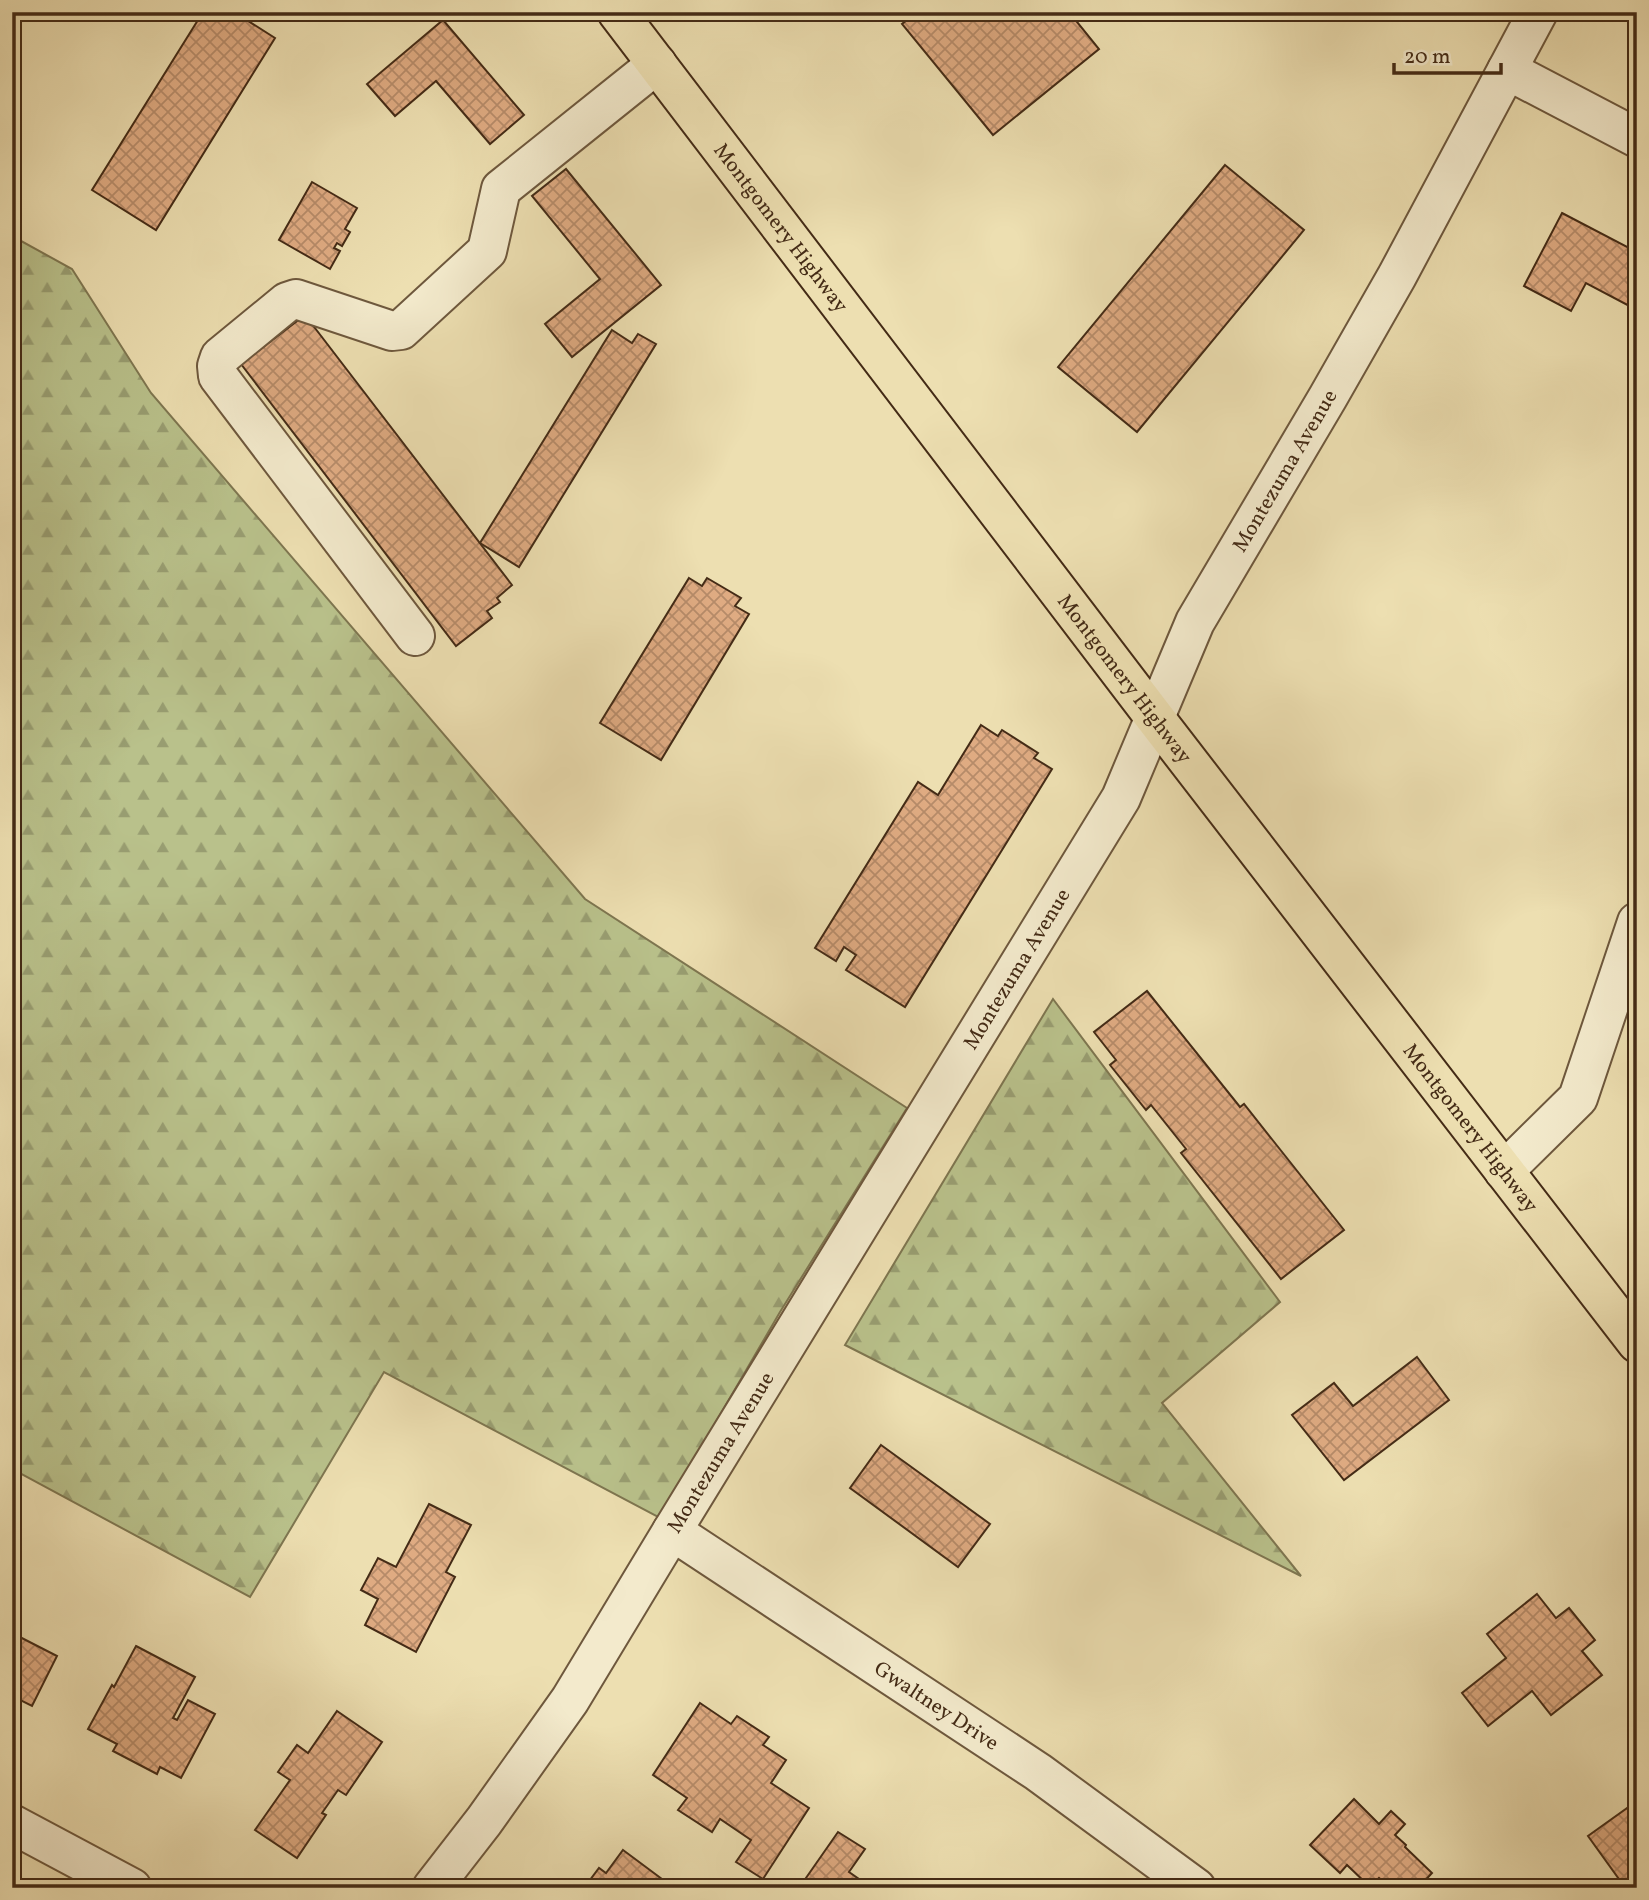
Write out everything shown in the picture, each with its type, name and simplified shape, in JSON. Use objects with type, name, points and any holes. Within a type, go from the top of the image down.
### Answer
[{"type":"main road","name":"Montgomery Highway","points":[[617,12],[1155,718],[1637,1343]]},
{"type":"street","name":"Montezuma Avenue","points":[[432,1888],[484,1821],[570,1700],[1121,798],[1195,622],[1390,288],[1538,12]]},
{"type":"street","points":[[415,636],[218,376],[216,366],[220,357],[287,302],[296,299],[392,331],[401,330],[487,251],[501,189],[657,64]]},
{"type":"street","points":[[1507,70],[1637,138]]},
{"type":"street","points":[[1504,1171],[1578,1098],[1637,922]]},
{"type":"street","name":"Gwaltney Drive","points":[[672,1531],[1038,1772],[1196,1888]]},
{"type":"street","points":[[12,1824],[132,1888]]},
{"type":"green space","points":[[12,236],[72,269],[151,393],[585,899],[907,1108],[780,1312],[660,1518],[384,1372],[250,1597],[12,1469]]},
{"type":"green space","points":[[1053,999],[1280,1302],[1162,1403],[1301,1576],[845,1345]]},
{"type":"building","points":[[12,12],[27,12],[12,37]]},
{"type":"building","points":[[203,12],[234,12],[275,38],[156,230],[92,190]]},
{"type":"building","points":[[917,12],[1069,12],[1099,49],[993,135],[902,24]]},
{"type":"building","points":[[443,20],[524,115],[490,144],[436,81],[395,116],[367,84]]},
{"type":"building","points":[[1225,165],[1304,230],[1137,432],[1058,367]]},
{"type":"building","points":[[566,169],[661,285],[572,357],[545,324],[600,279],[532,196]]},
{"type":"building","points":[[312,182],[357,208],[345,229],[350,232],[342,246],[337,243],[334,248],[340,251],[330,269],[279,240]]},
{"type":"building","points":[[1562,213],[1637,252],[1637,310],[1586,283],[1571,311],[1524,286]]},
{"type":"building","points":[[305,315],[512,585],[497,598],[500,602],[487,611],[492,618],[456,646],[241,364]]},
{"type":"building","points":[[612,330],[632,343],[638,334],[656,344],[519,567],[480,543]]},
{"type":"building","points":[[689,578],[702,586],[707,578],[741,598],[735,606],[749,614],[661,760],[600,723]]},
{"type":"building","points":[[981,725],[998,736],[1002,730],[1038,753],[1034,758],[1052,769],[905,1007],[846,970],[856,955],[844,947],[836,961],[815,948],[918,782],[938,795]]},
{"type":"building","points":[[1147,991],[1240,1107],[1244,1104],[1344,1230],[1281,1279],[1181,1153],[1186,1149],[1151,1105],[1146,1110],[1110,1065],[1116,1060],[1094,1032]]},
{"type":"building","points":[[1417,1357],[1449,1400],[1344,1480],[1292,1415],[1334,1383],[1353,1406]]},
{"type":"building","points":[[881,1445],[990,1524],[958,1567],[850,1488]]},
{"type":"building","points":[[429,1504],[471,1525],[446,1572],[455,1577],[416,1652],[365,1625],[378,1599],[361,1590],[378,1558],[396,1567]]},
{"type":"building","points":[[1537,1594],[1556,1618],[1569,1608],[1595,1640],[1582,1651],[1602,1675],[1551,1715],[1532,1691],[1488,1726],[1462,1693],[1506,1658],[1487,1634]]},
{"type":"building","points":[[12,1633],[57,1656],[32,1706],[12,1696]]},
{"type":"building","points":[[136,1646],[195,1677],[173,1718],[177,1720],[188,1700],[215,1714],[181,1778],[160,1767],[157,1774],[113,1751],[117,1744],[88,1729]]},
{"type":"building","points":[[700,1703],[731,1724],[737,1716],[769,1737],[763,1745],[786,1760],[771,1783],[809,1808],[763,1879],[736,1862],[751,1840],[720,1819],[712,1832],[678,1810],[687,1798],[653,1775]]},
{"type":"building","points":[[337,1711],[382,1742],[346,1795],[338,1790],[322,1813],[326,1815],[297,1858],[255,1830],[290,1780],[278,1772],[297,1745],[308,1753]]},
{"type":"building","points":[[1354,1799],[1379,1824],[1391,1811],[1405,1824],[1395,1835],[1432,1873],[1418,1888],[1390,1888],[1379,1878],[1370,1887],[1347,1865],[1340,1873],[1310,1845]]},
{"type":"building","points":[[1637,1801],[1637,1877],[1624,1886],[1588,1836]]},
{"type":"building","points":[[838,1832],[865,1849],[849,1872],[872,1888],[799,1888]]},
{"type":"building","points":[[623,1850],[674,1888],[584,1888],[599,1868],[606,1873]]}]
